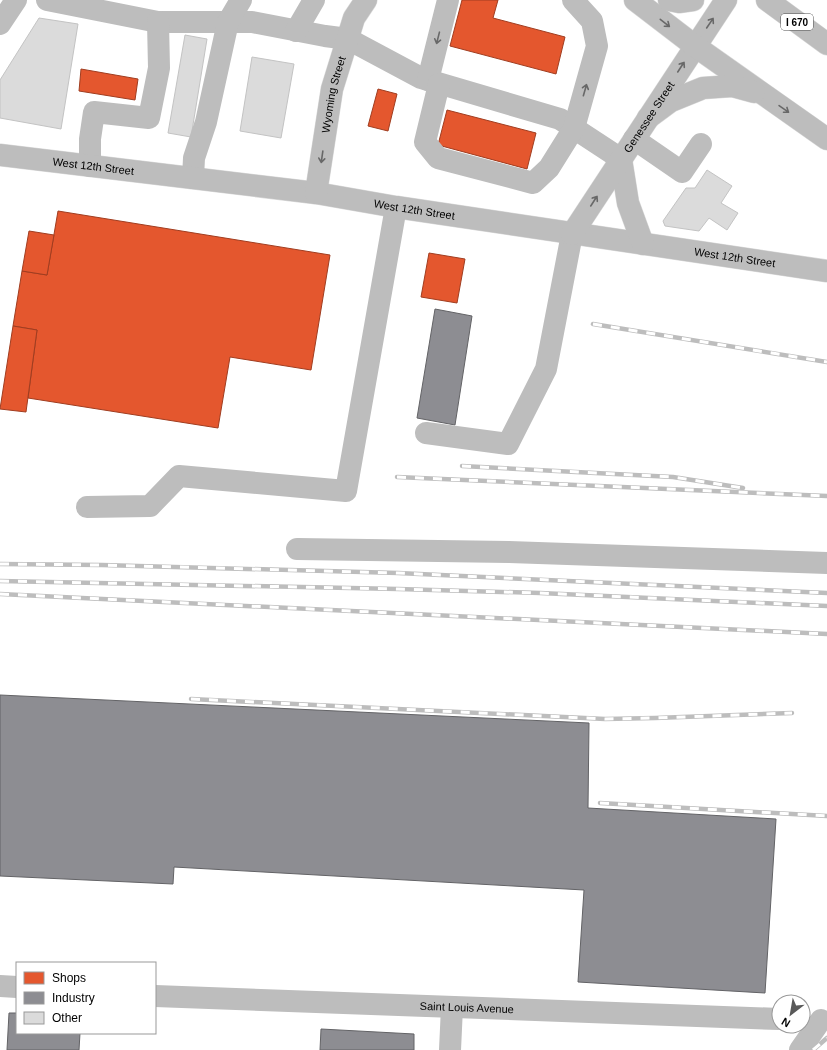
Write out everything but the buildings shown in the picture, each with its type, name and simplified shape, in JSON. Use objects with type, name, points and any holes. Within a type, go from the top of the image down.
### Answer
[{"type":"main road","points":[[0,24],[16,0]]},
{"type":"main road","points":[[47,0],[158,22],[252,22],[348,39],[421,78],[560,119],[621,159],[628,203],[643,244]]},
{"type":"main road","points":[[193,178],[194,158],[206,122],[228,22],[241,0]]},
{"type":"main road","points":[[296,30],[314,0]]},
{"type":"main road","name":"Wyoming Street","points":[[316,193],[332,89],[354,18],[366,0]]},
{"type":"main road","points":[[448,0],[425,142],[438,158],[533,183],[549,168],[574,128],[597,46],[592,21],[573,0]]},
{"type":"main road","points":[[635,0],[695,46],[827,140]]},
{"type":"main road","points":[[669,0],[680,2],[693,0]]},
{"type":"main road","name":"Genessee Street","points":[[572,234],[726,0]]},
{"type":"main road","name":"I 670","points":[[767,0],[827,44]]},
{"type":"main road","points":[[90,166],[90,139],[94,112],[149,118],[159,68],[158,22]]},
{"type":"main road","points":[[648,118],[672,101],[703,88],[732,86],[764,95]]},
{"type":"main road","points":[[634,139],[682,172],[701,144]]},
{"type":"main road","name":"West 12th Street","points":[[0,155],[316,193],[572,234],[827,271]]},
{"type":"main road","points":[[87,506],[150,506],[179,476],[346,491],[396,207]]},
{"type":"main road","points":[[426,433],[508,444],[546,369],[572,234]]},
{"type":"main road","points":[[297,549],[509,552],[827,563]]},
{"type":"main road","points":[[0,986],[16,987]]},
{"type":"main road","name":"Saint Louis Avenue","points":[[156,996],[771,1019]]},
{"type":"main road","points":[[450,1050],[452,1006]]},
{"type":"main road","points":[[800,1050],[817,1020]]},
{"type":"railway","points":[[593,324],[827,362]]},
{"type":"railway","points":[[462,466],[673,477],[743,488]]},
{"type":"railway","points":[[397,477],[827,496]]},
{"type":"railway","points":[[0,564],[102,565],[398,573],[827,593]]},
{"type":"railway","points":[[0,581],[540,593],[827,606]]},
{"type":"railway","points":[[0,594],[827,634]]},
{"type":"railway","points":[[191,699],[605,719],[792,713]]},
{"type":"railway","points":[[600,803],[827,816]]},
{"type":"railway","points":[[813,1050],[827,1038]]}]
